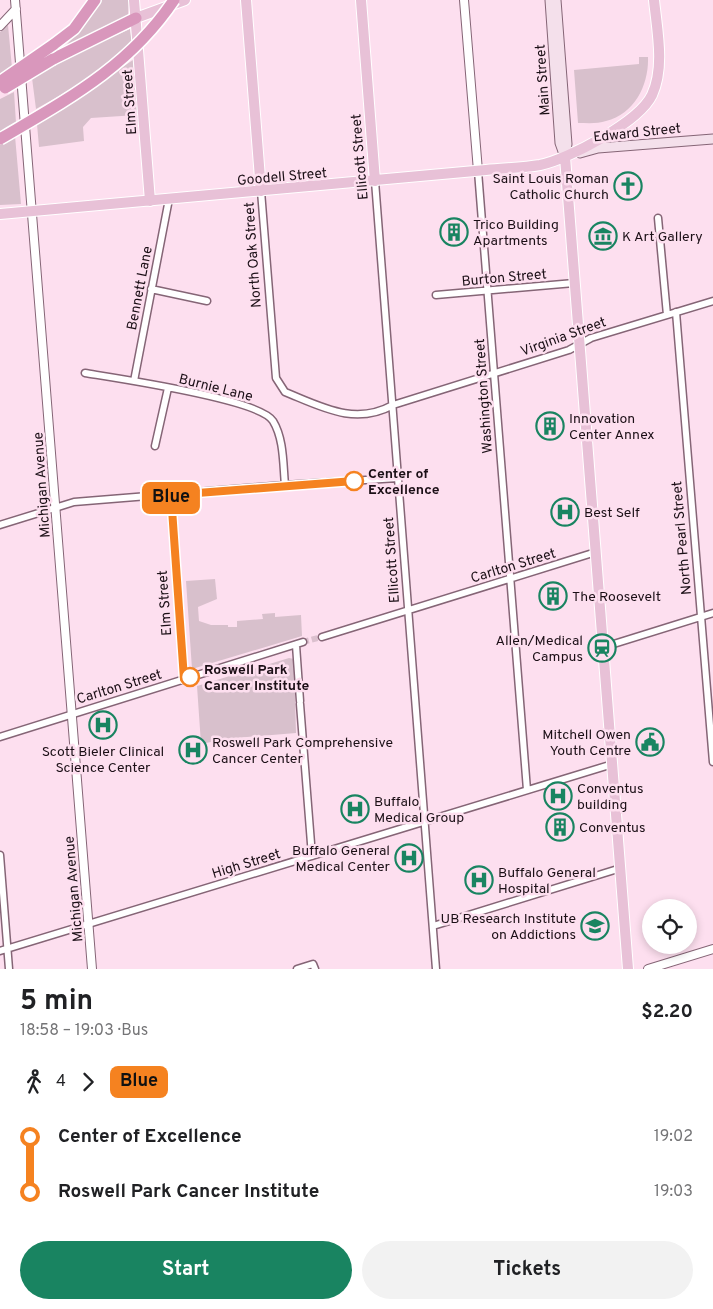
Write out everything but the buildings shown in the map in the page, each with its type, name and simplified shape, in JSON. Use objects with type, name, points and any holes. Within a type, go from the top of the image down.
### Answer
[{"type":"highway","points":[[0,81],[74,29],[94,0]]},
{"type":"highway","points":[[0,139],[79,93],[117,64],[147,35],[174,0]]},
{"type":"highway","points":[[0,89],[53,59],[136,18]]},
{"type":"main road","name":"Elm Street","points":[[134,0],[150,201]]},
{"type":"main road","points":[[136,18],[185,0]]},
{"type":"main road","name":"North Oak Street","points":[[246,0],[261,191]]},
{"type":"main road","name":"Ellicott Street","points":[[361,0],[375,181]]},
{"type":"main road","name":"Main Street","points":[[550,0],[560,143],[565,157]]},
{"type":"main road","points":[[556,0],[567,144],[565,157],[574,283],[628,969]]},
{"type":"main road","name":"Goodell Street","points":[[0,214],[478,171],[541,164],[565,157],[628,122],[651,97],[658,64],[654,0]]},
{"type":"main road","name":"Edward Street","points":[[565,157],[598,148],[713,139]]},
{"type":"street","name":"Michigan Avenue","points":[[16,0],[92,969]]},
{"type":"street","name":"Washington Street","points":[[464,0],[527,790]]},
{"type":"street","points":[[0,26],[16,9]]},
{"type":"street","name":"Ellicott Street","points":[[375,181],[436,969]]},
{"type":"street","name":"North Oak Street","points":[[261,191],[270,307],[279,385],[285,392],[354,416],[368,414],[392,405]]},
{"type":"street","name":"Bennett Lane","points":[[134,381],[169,199]]},
{"type":"street","points":[[658,218],[667,315]]},
{"type":"street","name":"Burton Street","points":[[436,295],[574,283]]},
{"type":"street","points":[[151,289],[207,300]]},
{"type":"street","name":"Virginia Street","points":[[392,405],[569,350],[591,338],[713,301]]},
{"type":"street","name":"North Pearl Street","points":[[676,312],[713,762]]},
{"type":"street","name":"Burnie Lane","points":[[85,373],[134,381],[234,402],[258,410],[272,419],[279,434],[285,485]]},
{"type":"street","points":[[155,446],[168,388]]},
{"type":"street","points":[[0,525],[74,502],[398,478]]},
{"type":"street","name":"Elm Street","points":[[171,495],[184,679]]},
{"type":"street","name":"Carlton Street","points":[[322,637],[596,552]]},
{"type":"street","points":[[604,647],[713,613]]},
{"type":"street","name":"Carlton Street","points":[[0,737],[303,642]]},
{"type":"street","points":[[296,645],[312,856]]},
{"type":"street","name":"High Street","points":[[0,951],[613,764]]},
{"type":"street","points":[[0,855],[9,969]]},
{"type":"street","points":[[433,926],[621,868]]},
{"type":"street","points":[[648,969],[713,949]]},
{"type":"street","points":[[297,969],[313,964],[315,969]]},
{"type":"shaded area","points":[[100,0],[129,0],[128,15],[64,48],[91,16]]},
{"type":"shaded area","points":[[8,25],[12,68],[0,76],[0,32]]},
{"type":"shaded area","points":[[130,29],[132,43],[121,53],[86,79],[36,109],[32,78],[67,57]]},
{"type":"shaded area","points":[[639,57],[648,57],[648,67],[643,87],[632,105],[625,112],[606,121],[578,123],[574,70],[639,64]]},
{"type":"shaded area","points":[[133,60],[137,115],[91,118],[83,127],[84,141],[39,147],[37,124]]},
{"type":"shaded area","points":[[14,92],[16,123],[0,132],[0,99]]},
{"type":"shaded area","points":[[15,136],[21,204],[0,205],[0,145]]},
{"type":"shaded area","points":[[215,579],[217,599],[198,607],[199,621],[211,625],[237,627],[237,621],[263,619],[262,614],[275,613],[275,617],[301,615],[302,636],[192,669],[186,581]]},
{"type":"shaded area","points":[[289,658],[294,659],[296,733],[211,740],[211,742],[201,744],[197,686]]},
{"type":"tunnel","points":[[303,642],[322,637]]},
{"type":"bus line","name":"Blue","points":[[190,677],[184,679],[171,495],[354,481]]},
{"type":"place","name":"Saint Louis Roman Catholic Church","points":[[628,186]]},
{"type":"place","name":"Trico Building Apartments","points":[[454,232]]},
{"type":"place","name":"K Art Gallery","points":[[603,236]]},
{"type":"place","name":"Innovation Center Annex","points":[[550,426]]},
{"type":"place","name":"Center of Excellence","points":[[354,481]]},
{"type":"place","name":"Best Self","points":[[565,512]]},
{"type":"place","name":"The Roosevelt","points":[[553,596]]},
{"type":"place","name":"Allen/Medical Campus","points":[[602,648]]},
{"type":"place","name":"Roswell Park Cancer Institute","points":[[190,677]]},
{"type":"place","name":"Scott Bieler Clinical Science Center","points":[[103,725]]},
{"type":"place","name":"Mitchell Owen Youth Centre","points":[[650,742]]},
{"type":"place","name":"Roswell Park Comprehensive Cancer Center","points":[[193,750]]},
{"type":"place","name":"Conventus building","points":[[558,796]]},
{"type":"place","name":"Buffalo Medical Group","points":[[355,809]]},
{"type":"place","name":"Conventus","points":[[560,827]]},
{"type":"place","name":"Buffalo General Medical Center","points":[[409,858]]},
{"type":"place","name":"Buffalo General Hospital","points":[[479,880]]},
{"type":"place","name":"UB Research Institute on Addictions","points":[[595,926]]}]
